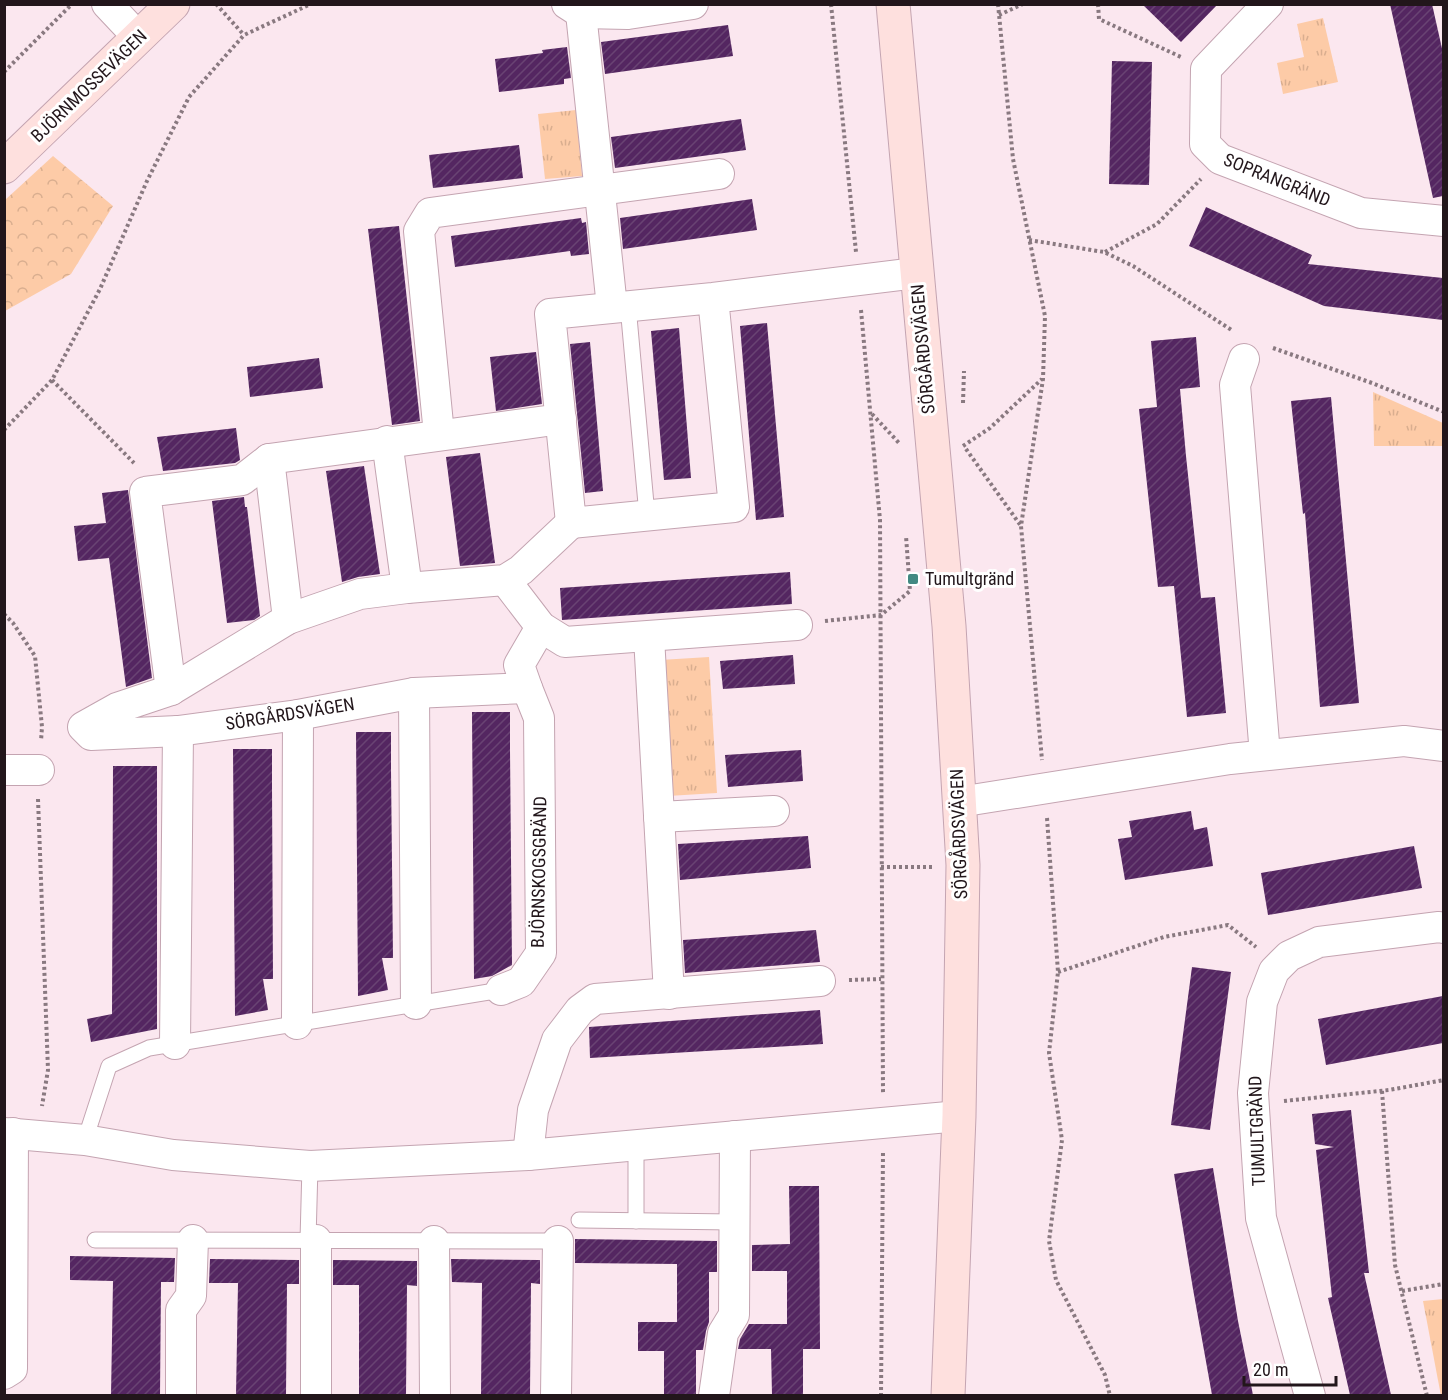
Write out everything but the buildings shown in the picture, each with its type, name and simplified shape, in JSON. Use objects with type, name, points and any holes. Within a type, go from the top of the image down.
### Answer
[{"type":"street","points":[[107,4],[139,38]]},
{"type":"street","name":"BJÖRNMOSSEVÄGEN","points":[[4,167],[173,4]]},
{"type":"street","points":[[620,307],[600,190],[574,9],[628,14],[693,4]]},
{"type":"street","name":"SÖRGÅRDSVÄGEN","points":[[893,4],[949,626],[963,865],[959,1116],[948,1395]]},
{"type":"street","points":[[1206,69],[1268,4]]},
{"type":"street","name":"SOPRANGRÄND","points":[[1206,69],[1205,144],[1220,159],[1361,213],[1443,220]]},
{"type":"street","points":[[439,434],[419,231],[430,213],[719,174]]},
{"type":"street","name":"SÖRGÅRDSVÄGEN","points":[[571,523],[550,314],[713,298],[916,273]]},
{"type":"street","points":[[713,298],[734,507],[571,523],[521,570],[505,580],[541,627],[565,642],[796,625]]},
{"type":"street","points":[[1249,346],[1235,385],[1265,755]]},
{"type":"street","points":[[171,690],[145,492],[242,480],[269,459],[387,441],[561,419]]},
{"type":"street","points":[[387,441],[407,588]]},
{"type":"street","points":[[269,459],[288,619]]},
{"type":"street","name":"SÖRGÅRDSVÄGEN","points":[[505,580],[360,594],[288,619],[171,690],[117,708],[83,727],[91,735],[178,731],[298,715],[414,693],[527,688]]},
{"type":"street","points":[[527,688],[519,665],[541,627]]},
{"type":"street","points":[[649,637],[669,994]]},
{"type":"street","name":"BJÖRNSKOGSGRÄND","points":[[501,990],[521,982],[540,953],[539,718],[527,688]]},
{"type":"street","points":[[414,693],[416,1004]]},
{"type":"street","points":[[297,1024],[298,715]]},
{"type":"street","points":[[175,1044],[178,731]]},
{"type":"street","points":[[959,802],[1230,759],[1404,741],[1443,746]]},
{"type":"street","points":[[4,770],[39,770]]},
{"type":"street","points":[[659,817],[774,811]]},
{"type":"street","name":"TUMULTGRÄND","points":[[1310,1395],[1261,1218],[1253,1094],[1262,1002],[1274,971],[1289,956],[1319,942],[1443,928]]},
{"type":"street","points":[[528,1155],[533,1110],[557,1040],[580,1010],[594,999],[820,981]]},
{"type":"street","points":[[4,1374],[12,1369],[18,1134],[85,1140],[174,1155],[310,1166],[528,1155],[959,1116]]},
{"type":"street","points":[[714,1395],[723,1333],[734,1315],[735,1136]]},
{"type":"street","points":[[181,1395],[182,1310],[192,1296],[193,1240]]},
{"type":"street","points":[[312,1240],[316,1395]]},
{"type":"street","points":[[434,1241],[435,1395]]},
{"type":"street","points":[[556,1395],[558,1241]]},
{"type":"lane","points":[[620,307],[647,515]]},
{"type":"lane","name":"BJÖRNSKOGSGRÄND","points":[[85,1140],[109,1066],[149,1048],[501,990]]},
{"type":"lane","points":[[636,1145],[636,1221]]},
{"type":"lane","points":[[310,1166],[312,1240]]},
{"type":"lane","points":[[579,1220],[734,1222]]},
{"type":"lane","points":[[95,1240],[558,1241]]},
{"type":"path","points":[[4,72],[72,4]]},
{"type":"path","points":[[216,4],[244,35]]},
{"type":"path","points":[[4,430],[52,380],[100,289],[147,181],[189,97],[244,35],[311,4]]},
{"type":"path","points":[[831,4],[880,520],[883,1123],[880,1395]]},
{"type":"path","points":[[998,4],[1012,159],[1045,316],[1043,379],[1021,526],[1045,789],[1058,972],[1049,1053],[1062,1140],[1049,1240],[1056,1280],[1105,1375],[1110,1395]]},
{"type":"path","points":[[999,15],[1023,4]]},
{"type":"path","points":[[1098,4],[1099,20],[1206,69]]},
{"type":"path","points":[[1104,252],[1157,224],[1220,159]]},
{"type":"path","points":[[1029,240],[1104,252],[1133,266],[1249,346],[1372,384],[1443,412]]},
{"type":"path","points":[[52,380],[138,467],[145,492]]},
{"type":"path","points":[[964,446],[1021,526]]},
{"type":"path","points":[[796,625],[881,615],[910,591],[906,528]]},
{"type":"path","points":[[4,614],[13,622],[35,656],[42,727],[38,797],[48,1070],[18,1134]]},
{"type":"path","points":[[1058,972],[1164,938],[1228,925],[1258,948],[1274,971]]},
{"type":"path","points":[[1254,1104],[1382,1091],[1443,1080]]},
{"type":"path","points":[[1382,1091],[1395,1265],[1427,1395]]},
{"type":"path","points":[[1402,1291],[1443,1284]]},
{"type":"green space","points":[[1323,18],[1338,82],[1283,94],[1277,63],[1304,57],[1297,24]]},
{"type":"green space","points":[[576,110],[582,176],[545,179],[538,114]]},
{"type":"green space","points":[[53,156],[113,206],[71,274],[5,311],[5,200]]},
{"type":"green space","points":[[1373,392],[1443,423],[1442,446],[1374,446]]},
{"type":"green space","points":[[709,657],[717,793],[668,796],[660,660]]},
{"type":"green space","points":[[1443,1299],[1444,1395],[1441,1396],[1423,1301]]},
{"type":"place","name":"Tumultgränd","points":[[913,579]]}]
